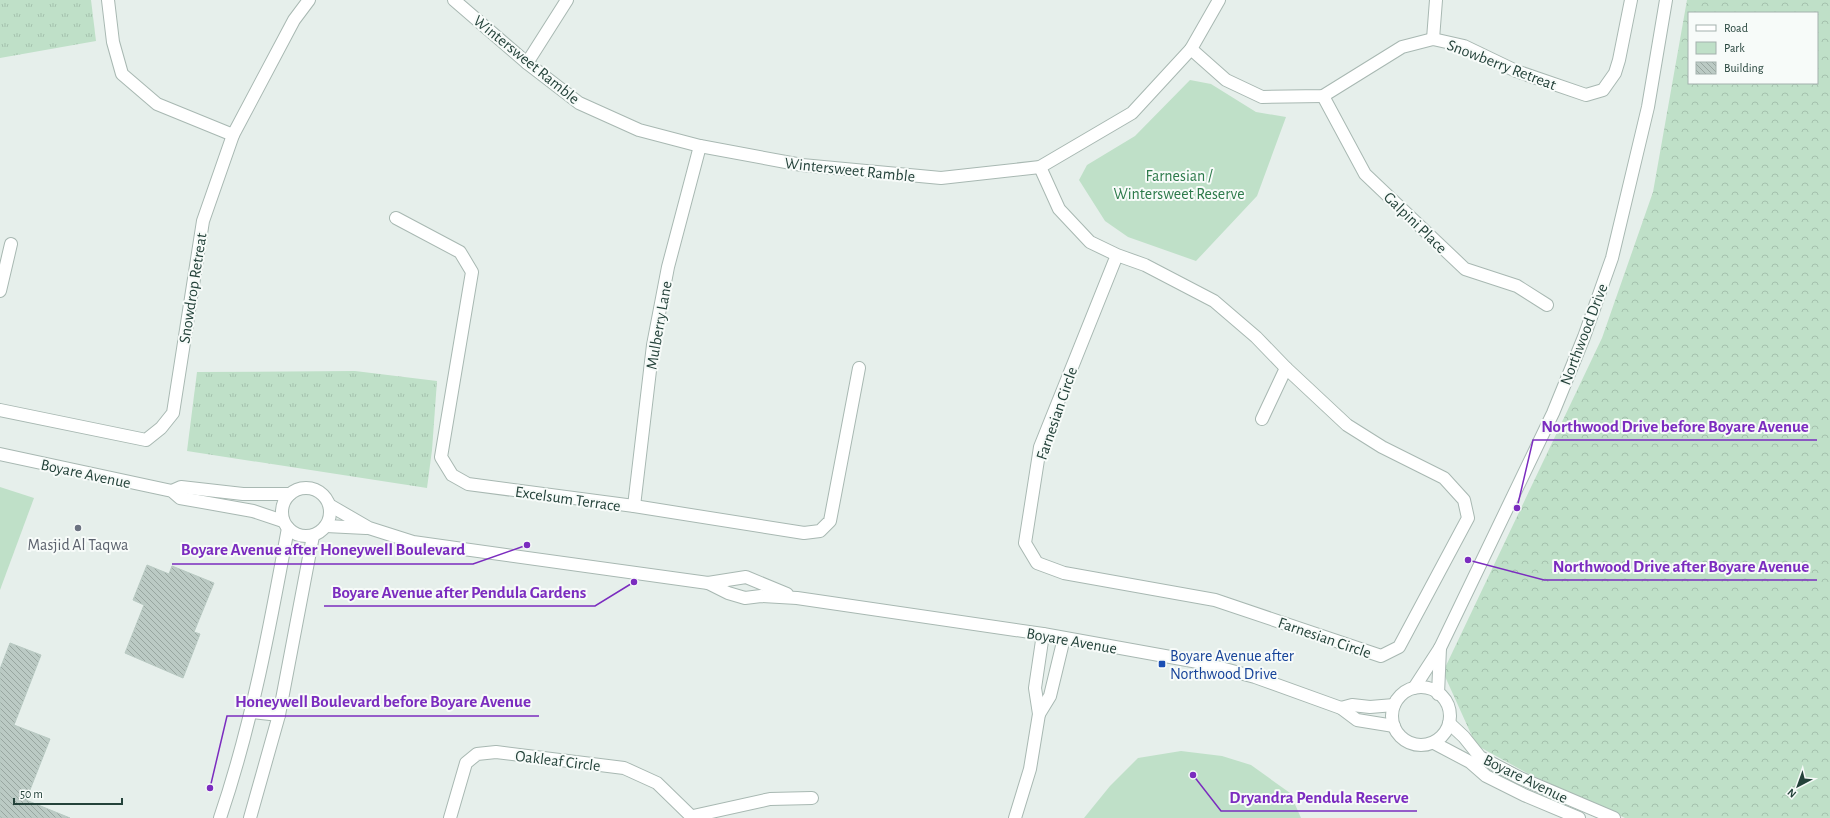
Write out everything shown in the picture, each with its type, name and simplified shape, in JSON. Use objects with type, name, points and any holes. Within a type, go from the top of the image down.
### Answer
[{"type":"street","points":[[108,0],[113,42],[122,74],[157,104],[233,136]]},
{"type":"street","name":"Snowdrop Retreat","points":[[0,410],[146,440],[161,428],[173,413],[203,221],[233,136],[294,20],[310,0]]},
{"type":"street","name":"Wintersweet Ramble","points":[[454,0],[527,63],[579,103],[639,130],[700,146],[802,165],[941,178],[1040,167],[1132,113],[1191,50],[1219,0]]},
{"type":"street","points":[[527,63],[567,0]]},
{"type":"street","points":[[1433,39],[1436,0]]},
{"type":"street","name":"Snowberry Retreat","points":[[1323,96],[1402,47],[1433,39],[1464,46],[1516,72],[1586,95],[1603,90],[1620,60],[1631,0]]},
{"type":"street","name":"Northwood Drive","points":[[1414,688],[1440,648],[1553,413],[1592,315],[1612,258],[1648,106],[1666,0]]},
{"type":"street","points":[[1191,50],[1226,80],[1262,97],[1323,96]]},
{"type":"street","name":"Galpini Place","points":[[1323,96],[1365,174],[1465,268],[1517,286],[1547,305]]},
{"type":"street","name":"Mulberry Lane","points":[[634,506],[653,345],[668,267],[700,146]]},
{"type":"street","name":"Farnesian Circle","points":[[1040,167],[1059,209],[1090,242],[1117,255],[1145,265],[1214,301],[1256,337],[1346,425],[1382,447],[1444,478],[1464,500],[1468,518],[1399,647],[1382,656],[1215,600],[1064,573],[1037,563],[1025,543],[1040,447],[1117,255]]},
{"type":"street","name":"Excelsum Terrace","points":[[396,218],[460,252],[472,272],[441,457],[452,476],[468,484],[634,506],[804,533],[820,531],[830,521],[859,368]]},
{"type":"street","points":[[0,291],[11,244]]},
{"type":"street","points":[[1262,419],[1286,368]]},
{"type":"street","name":"Boyare Avenue","points":[[0,454],[172,491],[180,498],[253,511],[285,525]]},
{"type":"street","name":"Boyare Avenue","points":[[172,491],[181,487],[243,494],[290,494]]},
{"type":"street","points":[[220,818],[235,773],[251,712],[272,617],[285,525],[282,510],[284,501],[297,489],[306,488],[315,489],[322,493],[331,506],[331,517],[326,526],[322,531],[313,536],[302,536],[293,532],[285,525]]},
{"type":"street","name":"Boyare Avenue","points":[[331,506],[370,528],[413,542],[708,583],[746,577],[797,598]]},
{"type":"street","name":"Boyare Avenue","points":[[326,526],[370,528]]},
{"type":"street","points":[[250,818],[279,716],[313,536]]},
{"type":"street","name":"Boyare Avenue","points":[[708,583],[728,593],[745,598],[761,596],[797,598],[1043,634],[1198,662],[1255,678],[1341,708],[1357,720],[1394,726]]},
{"type":"street","points":[[1016,818],[1030,768],[1039,714],[1035,688],[1043,634]]},
{"type":"street","points":[[1039,714],[1050,696],[1064,638]]},
{"type":"street","name":"Northwood Drive","points":[[1438,694],[1440,648]]},
{"type":"street","points":[[1422,687],[1431,689],[1438,694],[1448,707],[1449,723],[1442,736],[1434,743],[1423,745],[1408,742],[1402,739],[1394,726],[1392,719],[1394,705],[1399,697],[1406,691],[1414,688],[1422,687]]},
{"type":"street","name":"Boyare Avenue","points":[[1341,708],[1352,706],[1370,707],[1394,705]]},
{"type":"street","points":[[251,712],[279,716]]},
{"type":"street","name":"Boyare Avenue","points":[[1449,723],[1464,737],[1480,757],[1520,778],[1614,818]]},
{"type":"street","name":"Boyare Avenue","points":[[1434,743],[1470,762],[1486,776],[1524,795],[1579,818]]},
{"type":"street","name":"Oakleaf Circle","points":[[450,818],[466,763],[477,754],[496,752],[624,768],[657,783],[693,817]]},
{"type":"street","points":[[693,817],[770,799],[812,798]]},
{"type":"green space","points":[[0,0],[91,0],[96,41],[0,58]]},
{"type":"green space","points":[[1687,0],[1830,0],[1830,818],[1625,818],[1527,773],[1476,745],[1443,672],[1602,338],[1653,192]]},
{"type":"green space","name":"Farnesian / Wintersweet Reserve","points":[[1190,80],[1211,84],[1256,112],[1286,117],[1257,196],[1196,261],[1128,237],[1105,221],[1079,180],[1087,165],[1135,136]]},
{"type":"green space","points":[[355,371],[437,381],[432,450],[427,488],[187,451],[197,372]]},
{"type":"green space","points":[[0,487],[34,498],[0,590]]},
{"type":"green space","points":[[1181,751],[1222,756],[1251,765],[1290,793],[1301,818],[1084,818],[1110,786],[1138,758]]},
{"type":"building","points":[[147,565],[169,574],[172,566],[214,583],[194,632],[200,634],[183,678],[125,653],[144,605],[133,600]]},
{"type":"building","points":[[10,643],[41,655],[14,725],[50,739],[26,800],[70,818],[0,818],[0,669]]},
{"type":"place","name":"Northwood Drive before Boyare Avenue","points":[[1517,508]]},
{"type":"place","name":"Masjid Al Taqwa","points":[[78,528]]},
{"type":"place","name":"Boyare Avenue after Honeywell Boulevard","points":[[527,545]]},
{"type":"place","name":"Northwood Drive after Boyare Avenue","points":[[1468,560]]},
{"type":"place","name":"Boyare Avenue after Pendula Gardens","points":[[634,582]]},
{"type":"place","name":"Boyare Avenue after Northwood Drive","points":[[1162,664]]},
{"type":"place","name":"Dryandra Pendula Reserve","points":[[1193,775]]},
{"type":"place","name":"Honeywell Boulevard before Boyare Avenue","points":[[210,788]]}]
